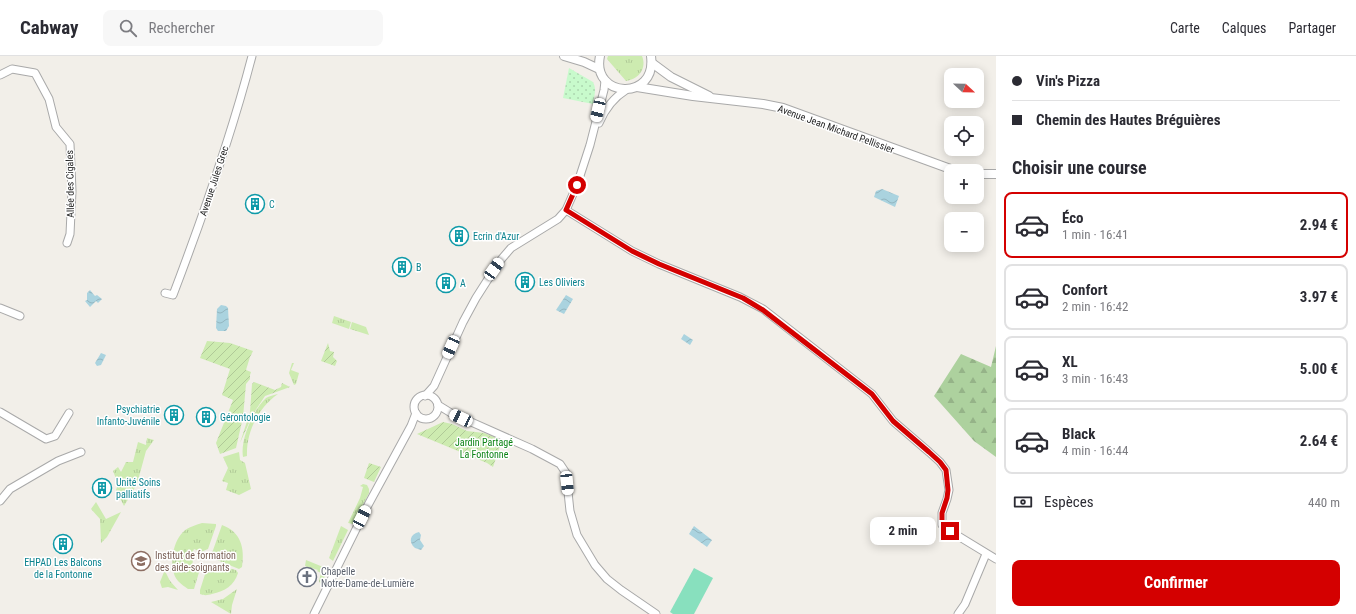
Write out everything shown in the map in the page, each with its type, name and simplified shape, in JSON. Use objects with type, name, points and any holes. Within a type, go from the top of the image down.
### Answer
[{"type":"street","name":"Avenue Jules Grec","points":[[165,293],[173,295],[204,213],[242,96],[252,56]]},
{"type":"street","points":[[564,56],[584,62],[599,69]]},
{"type":"street","points":[[600,56],[598,62],[599,69],[605,80],[611,86],[626,90]]},
{"type":"street","points":[[592,140],[608,106],[614,98],[626,90],[637,87],[648,77],[651,71],[651,60]]},
{"type":"street","name":"Avenue Jean Michard Pellissier","points":[[651,60],[671,77],[713,98]]},
{"type":"street","name":"Allée des Cigales","points":[[0,75],[12,69],[35,73],[49,99],[56,127],[70,144],[72,191],[70,234],[67,244]]},
{"type":"street","points":[[425,396],[434,386],[460,328],[476,298],[499,262],[511,248],[558,218],[566,210],[577,185],[592,140],[605,80]]},
{"type":"street","name":"Avenue Jean Michard Pellissier","points":[[637,87],[783,108],[944,167]]},
{"type":"street","points":[[984,174],[996,174]]},
{"type":"street","points":[[566,210],[632,251],[659,264],[743,298],[763,310],[872,394],[893,421],[940,462],[946,470],[948,490],[942,513],[942,525],[996,559]]},
{"type":"street","points":[[0,308],[20,316]]},
{"type":"street","points":[[434,386],[438,409],[434,416]]},
{"type":"street","points":[[451,414],[434,416],[428,419],[419,416],[414,408],[417,400],[425,396],[431,396],[451,414],[532,449],[560,464],[566,473],[570,511],[577,535],[595,565],[607,579],[656,614]]},
{"type":"street","points":[[0,412],[46,439],[55,436],[69,413]]},
{"type":"street","points":[[314,614],[368,505],[411,426],[419,416]]},
{"type":"street","points":[[0,501],[10,489],[58,461],[81,452]]},
{"type":"street","points":[[958,614],[965,604],[986,554]]},
{"type":"green space","points":[[608,56],[642,56],[643,69],[635,78],[626,81],[607,59]]},
{"type":"green space","points":[[569,68],[593,82],[595,90],[593,104],[563,98]]},
{"type":"green space","points":[[334,316],[351,322],[349,329],[332,323]]},
{"type":"green space","points":[[352,322],[366,327],[369,335],[350,329]]},
{"type":"green space","points":[[207,341],[230,343],[253,351],[246,370],[251,372],[250,379],[246,384],[243,417],[236,448],[220,454],[216,443],[233,400],[222,395],[230,369],[200,358]]},
{"type":"green space","points":[[328,343],[330,351],[334,352],[333,357],[337,361],[335,366],[321,361]]},
{"type":"green space","points":[[996,346],[996,457],[974,441],[934,396],[961,354],[991,367]]},
{"type":"green space","points":[[292,363],[294,363],[291,370],[299,373],[296,384],[294,385],[289,373]]},
{"type":"green space","points":[[254,382],[275,390],[281,387],[282,383],[290,387],[265,396],[253,414],[240,443],[250,412],[252,384]]},
{"type":"green space","points":[[278,394],[259,413],[251,430],[247,447],[247,456],[243,457],[244,442],[252,417],[266,398]]},
{"type":"green space","name":"Jardin Partagé La Fontonne","points":[[443,422],[452,424],[467,431],[484,433],[502,440],[493,467],[487,463],[417,434]]},
{"type":"green space","points":[[147,438],[154,440],[146,451],[137,484],[124,506],[116,490],[118,484],[113,471],[118,467],[121,472],[126,462],[133,462],[138,442],[146,445]]},
{"type":"green space","points":[[239,452],[240,460],[245,463],[251,489],[239,495],[226,490],[228,483],[222,481],[228,468],[223,457]]},
{"type":"green space","points":[[369,463],[381,467],[374,482],[364,478]]},
{"type":"green space","points":[[363,484],[367,485],[369,493],[353,524],[348,523],[360,498],[363,487],[360,486]]},
{"type":"green space","points":[[96,502],[106,519],[121,512],[107,537],[101,543],[100,519],[91,509]]},
{"type":"green space","points":[[202,523],[216,524],[216,526],[208,549],[201,552],[194,549],[190,558],[193,560],[192,566],[200,569],[194,589],[188,589],[178,581],[175,576],[172,563],[174,549],[179,537],[185,530]]},
{"type":"green space","points":[[222,525],[234,532],[242,547],[243,560],[242,567],[239,569],[217,560],[217,557],[212,553]]},
{"type":"green space","points":[[341,526],[348,530],[333,561],[329,558]]},
{"type":"green space","points":[[306,560],[328,569],[321,585],[319,581],[321,573],[317,571],[318,570],[305,566]]},
{"type":"green space","points":[[215,565],[236,570],[238,573],[236,578],[231,585],[221,591],[208,595],[200,594],[207,568],[214,567]]},
{"type":"green space","points":[[694,568],[713,578],[694,614],[673,614],[670,612]]},
{"type":"green space","points":[[164,572],[178,590],[168,587],[162,588],[160,582]]},
{"type":"green space","points":[[237,589],[231,614],[211,602],[223,599]]},
{"type":"water","points":[[882,189],[899,196],[895,207],[874,197],[876,191]]},
{"type":"water","points":[[90,290],[95,296],[97,295],[102,299],[98,303],[96,301],[90,307],[85,301],[87,300],[87,293]]},
{"type":"water","points":[[566,295],[573,299],[564,314],[556,310]]},
{"type":"water","points":[[221,305],[228,308],[229,326],[226,331],[218,331],[216,328],[217,309]]},
{"type":"water","points":[[684,334],[693,340],[690,345],[681,339]]},
{"type":"water","points":[[101,353],[106,355],[101,365],[97,366],[95,363]]},
{"type":"water","points":[[694,526],[712,540],[707,547],[689,534]]},
{"type":"water","points":[[419,532],[421,535],[420,540],[424,546],[421,550],[415,548],[411,543],[412,536]]},
{"type":"place","name":"C","points":[[255,204]]},
{"type":"place","name":"Ecrin d'Azur","points":[[459,236]]},
{"type":"place","name":"B","points":[[402,267]]},
{"type":"place","name":"Les Oliviers","points":[[525,282]]},
{"type":"place","name":"A","points":[[446,283]]},
{"type":"place","name":"Psychiatrie Infanto-Juvénile","points":[[174,415]]},
{"type":"place","name":"Gérontologie","points":[[206,417]]},
{"type":"place","name":"Unité Soins palliatifs","points":[[102,488]]},
{"type":"place","name":"EHPAD Les Balcons de la Fontonne","points":[[63,544]]},
{"type":"place","name":"Institut de formation des aide-soignants","points":[[141,561]]},
{"type":"place","name":"Chapelle Notre-Dame-de-Lumière","points":[[307,577]]},
{"type":"route","points":[[577,185],[566,210],[632,251],[659,264],[743,298],[763,310],[872,394],[886,414],[940,462],[946,470],[948,490],[942,513],[942,525],[950,531]]}]
